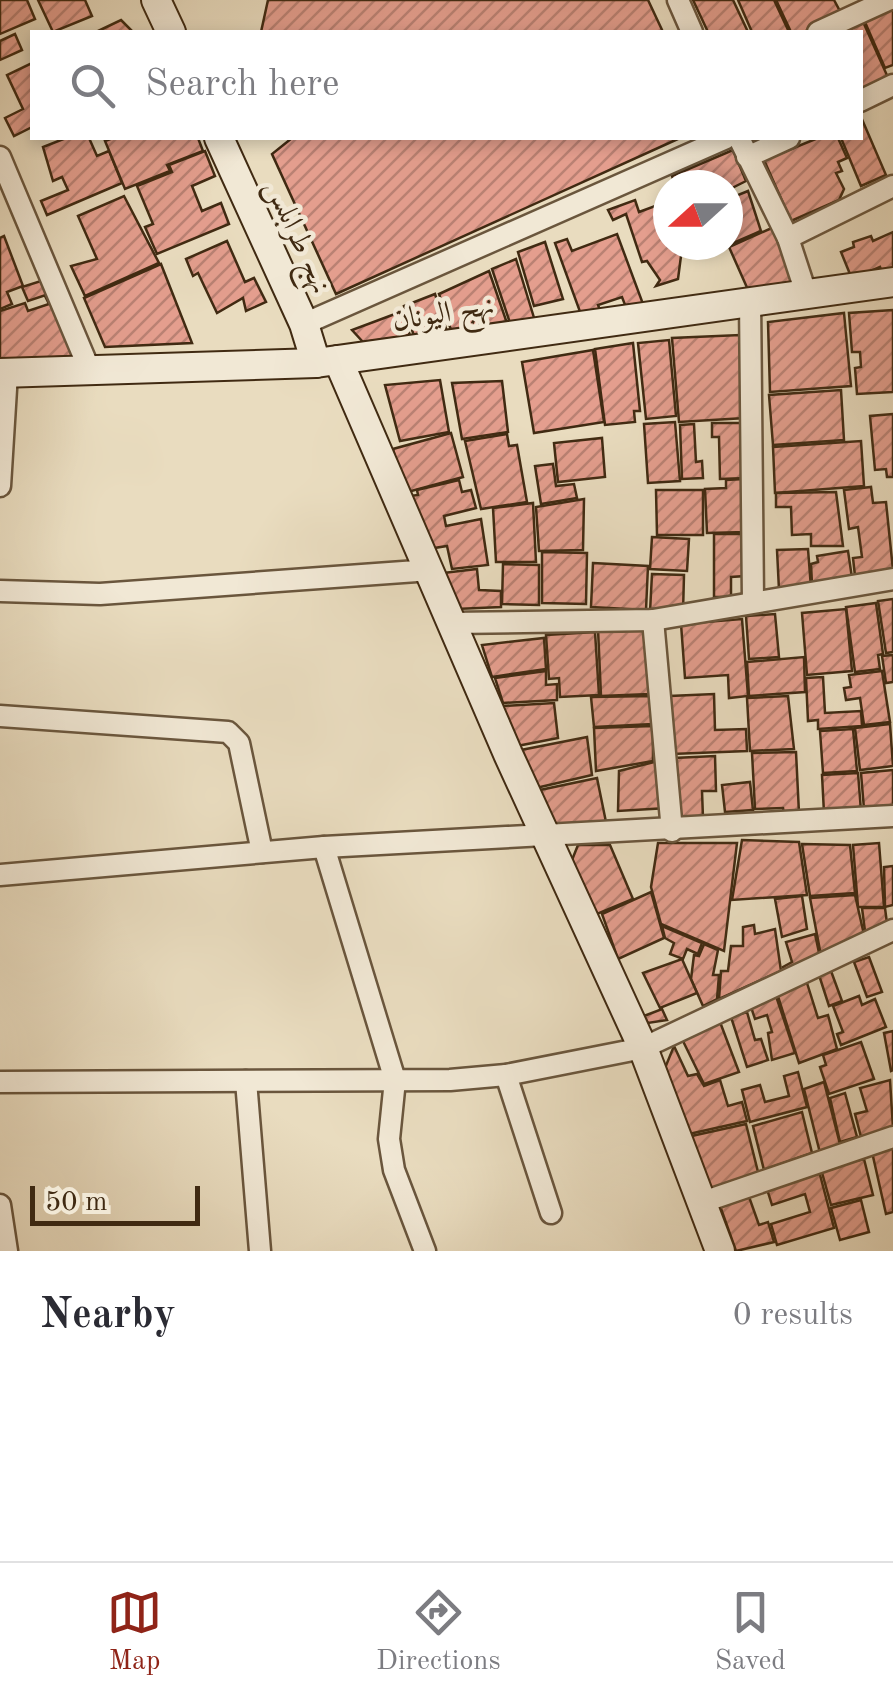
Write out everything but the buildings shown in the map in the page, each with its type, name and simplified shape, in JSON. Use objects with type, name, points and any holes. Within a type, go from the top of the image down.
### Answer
[{"type":"street","points":[[156,0],[170,30]]},
{"type":"street","points":[[678,0],[691,30]]},
{"type":"street","points":[[822,30],[888,0]]},
{"type":"street","points":[[863,100],[893,86]]},
{"type":"street","name":"نهج طرابلس","points":[[220,140],[304,324],[327,362],[431,570],[643,1048],[720,1251]]},
{"type":"street","points":[[304,324],[721,140]]},
{"type":"street","points":[[779,140],[743,147],[788,238],[806,293]]},
{"type":"street","points":[[0,157],[8,190],[90,372]]},
{"type":"street","points":[[788,238],[893,186]]},
{"type":"street","name":"نهج اليونان","points":[[3,373],[327,362],[750,298],[893,282]]},
{"type":"street","points":[[750,298],[753,600]]},
{"type":"street","points":[[0,486],[3,373]]},
{"type":"street","points":[[0,591],[100,594],[431,570]]},
{"type":"street","points":[[452,623],[654,620],[893,579]]},
{"type":"street","points":[[654,620],[672,832]]},
{"type":"street","points":[[0,716],[228,732],[239,743],[262,852]]},
{"type":"street","points":[[0,875],[324,847],[545,834],[672,832],[893,816]]},
{"type":"street","points":[[324,847],[395,1080],[390,1139],[394,1170],[425,1251]]},
{"type":"street","points":[[0,1082],[395,1080],[506,1075],[643,1048],[893,930]]},
{"type":"street","points":[[506,1075],[551,1213]]},
{"type":"street","points":[[246,1081],[260,1251]]},
{"type":"street","points":[[700,1203],[893,1137]]},
{"type":"street","points":[[0,1205],[7,1251]]}]
